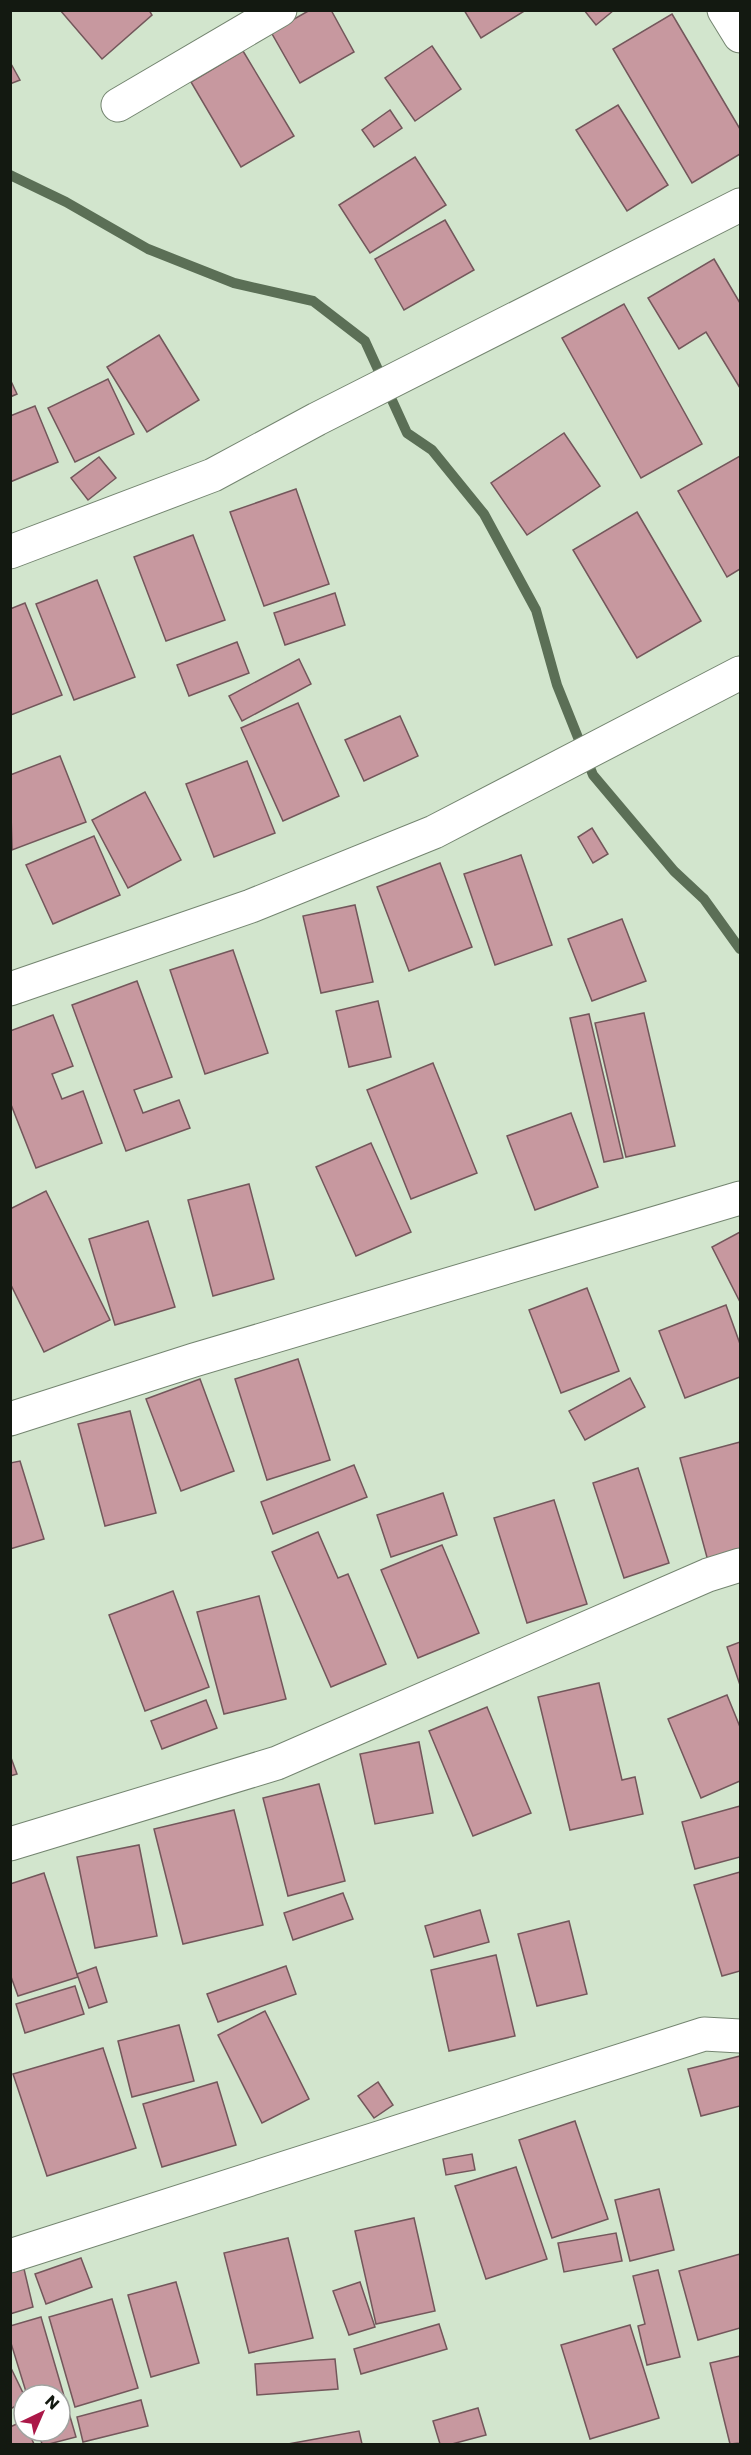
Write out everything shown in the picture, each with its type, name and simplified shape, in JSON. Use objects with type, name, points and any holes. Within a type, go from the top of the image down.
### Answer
[{"type":"street","points":[[118,105],[280,10]]},
{"type":"street","points":[[724,10],[741,36]]},
{"type":"street","points":[[10,552],[213,475],[328,413],[741,205]]},
{"type":"street","points":[[10,988],[251,906],[434,832],[741,673]]},
{"type":"street","points":[[10,1419],[194,1360],[741,1198]]},
{"type":"street","points":[[10,1844],[277,1762],[708,1575],[741,1565]]},
{"type":"street","points":[[10,2256],[705,2034],[741,2036]]},
{"type":"building","points":[[60,10],[149,10],[152,15],[102,59]]},
{"type":"building","points":[[310,10],[331,10],[354,52],[300,83],[271,32]]},
{"type":"building","points":[[464,10],[526,10],[481,38]]},
{"type":"building","points":[[584,10],[614,10],[596,25]]},
{"type":"building","points":[[672,14],[740,129],[740,154],[692,183],[613,49]]},
{"type":"building","points":[[432,46],[461,89],[415,121],[385,78]]},
{"type":"building","points":[[243,51],[294,136],[241,167],[191,82]]},
{"type":"building","points":[[10,62],[20,80],[10,84]]},
{"type":"building","points":[[618,105],[668,185],[627,211],[576,130]]},
{"type":"building","points":[[390,110],[402,128],[374,147],[362,130]]},
{"type":"building","points":[[415,157],[446,205],[370,253],[339,205]]},
{"type":"building","points":[[445,220],[474,270],[404,310],[375,259]]},
{"type":"building","points":[[714,259],[740,303],[740,388],[706,332],[679,349],[648,298]]},
{"type":"building","points":[[624,304],[702,444],[641,478],[562,338]]},
{"type":"building","points":[[159,335],[199,400],[147,432],[107,367]]},
{"type":"building","points":[[10,379],[17,394],[10,397]]},
{"type":"building","points":[[108,379],[134,434],[75,462],[48,408]]},
{"type":"building","points":[[35,406],[58,462],[10,482],[10,416]]},
{"type":"building","points":[[564,433],[600,486],[527,535],[491,483]]},
{"type":"building","points":[[740,456],[740,569],[727,577],[678,491]]},
{"type":"building","points":[[99,457],[116,478],[88,500],[71,478]]},
{"type":"building","points":[[296,489],[329,584],[264,606],[230,512]]},
{"type":"building","points":[[637,512],[701,621],[637,658],[573,550]]},
{"type":"building","points":[[193,535],[225,620],[166,641],[134,557]]},
{"type":"building","points":[[97,580],[135,677],[74,700],[36,604]]},
{"type":"building","points":[[335,593],[345,625],[285,645],[274,613]]},
{"type":"building","points":[[25,603],[62,695],[11,715],[10,609]]},
{"type":"building","points":[[237,642],[249,673],[189,696],[177,665]]},
{"type":"building","points":[[299,659],[311,684],[242,721],[229,696]]},
{"type":"building","points":[[298,703],[339,796],[283,821],[241,728]]},
{"type":"building","points":[[400,716],[418,756],[364,781],[345,740]]},
{"type":"building","points":[[60,756],[86,822],[12,850],[10,775]]},
{"type":"building","points":[[247,761],[275,833],[214,857],[186,784]]},
{"type":"building","points":[[145,792],[181,860],[128,888],[92,820]]},
{"type":"building","points":[[592,828],[608,854],[593,863],[578,837]]},
{"type":"building","points":[[94,836],[120,895],[53,924],[26,865]]},
{"type":"building","points":[[521,855],[552,945],[495,965],[464,874]]},
{"type":"building","points":[[440,863],[472,947],[409,971],[377,887]]},
{"type":"building","points":[[355,905],[373,982],[321,993],[303,916]]},
{"type":"building","points":[[622,919],[646,981],[592,1001],[568,939]]},
{"type":"building","points":[[233,950],[268,1053],[205,1074],[170,970]]},
{"type":"building","points":[[137,981],[172,1077],[134,1090],[143,1113],[179,1100],[190,1128],[126,1151],[72,1005]]},
{"type":"building","points":[[378,1001],[391,1057],[349,1067],[336,1011]]},
{"type":"building","points":[[644,1013],[675,1146],[626,1157],[595,1023]]},
{"type":"building","points":[[589,1014],[623,1158],[604,1162],[570,1018]]},
{"type":"building","points":[[53,1015],[73,1066],[52,1074],[62,1099],[83,1091],[102,1143],[36,1168],[10,1102],[10,1031]]},
{"type":"building","points":[[433,1063],[477,1173],[411,1199],[367,1090]]},
{"type":"building","points":[[571,1113],[598,1187],[535,1210],[507,1136]]},
{"type":"building","points":[[371,1143],[411,1232],[356,1256],[316,1167]]},
{"type":"building","points":[[249,1184],[274,1279],[213,1296],[188,1200]]},
{"type":"building","points":[[46,1191],[110,1320],[44,1352],[10,1283],[10,1209]]},
{"type":"building","points":[[148,1221],[175,1307],[115,1325],[89,1239]]},
{"type":"building","points":[[740,1232],[740,1302],[712,1247]]},
{"type":"building","points":[[587,1288],[619,1371],[561,1393],[529,1310]]},
{"type":"building","points":[[726,1305],[740,1344],[740,1377],[685,1398],[659,1331]]},
{"type":"building","points":[[298,1359],[330,1460],[267,1480],[235,1379]]},
{"type":"building","points":[[630,1378],[645,1407],[585,1440],[569,1411]]},
{"type":"building","points":[[200,1379],[234,1471],[181,1491],[146,1399]]},
{"type":"building","points":[[130,1411],[156,1513],[105,1526],[78,1424]]},
{"type":"building","points":[[740,1442],[740,1552],[708,1561],[680,1458]]},
{"type":"building","points":[[20,1461],[44,1539],[10,1549],[10,1463]]},
{"type":"building","points":[[354,1465],[367,1497],[273,1534],[261,1502]]},
{"type":"building","points":[[638,1468],[669,1563],[624,1578],[593,1483]]},
{"type":"building","points":[[443,1493],[457,1535],[391,1557],[377,1515]]},
{"type":"building","points":[[554,1500],[587,1604],[527,1623],[494,1518]]},
{"type":"building","points":[[318,1532],[338,1578],[348,1574],[386,1664],[331,1687],[272,1552]]},
{"type":"building","points":[[442,1545],[479,1633],[418,1658],[381,1570]]},
{"type":"building","points":[[173,1591],[209,1687],[145,1711],[109,1615]]},
{"type":"building","points":[[259,1596],[286,1699],[224,1714],[197,1612]]},
{"type":"building","points":[[740,1642],[740,1685],[727,1647]]},
{"type":"building","points":[[599,1683],[622,1780],[635,1777],[643,1814],[570,1830],[538,1697]]},
{"type":"building","points":[[727,1695],[740,1727],[740,1781],[701,1798],[668,1719]]},
{"type":"building","points":[[206,1700],[217,1728],[162,1749],[151,1721]]},
{"type":"building","points":[[487,1707],[531,1813],[473,1836],[429,1731]]},
{"type":"building","points":[[419,1742],[433,1813],[375,1824],[360,1754]]},
{"type":"building","points":[[10,1755],[17,1774],[10,1776]]},
{"type":"building","points":[[319,1784],[345,1881],[288,1896],[263,1798]]},
{"type":"building","points":[[740,1806],[740,1857],[695,1869],[682,1822]]},
{"type":"building","points":[[234,1810],[263,1925],[183,1944],[154,1829]]},
{"type":"building","points":[[139,1845],[157,1936],[95,1948],[77,1857]]},
{"type":"building","points":[[740,1872],[740,1971],[722,1976],[694,1885]]},
{"type":"building","points":[[44,1873],[78,1977],[18,1996],[10,1974],[10,1884]]},
{"type":"building","points":[[343,1893],[353,1919],[293,1940],[284,1913]]},
{"type":"building","points":[[480,1910],[489,1942],[434,1957],[425,1926]]},
{"type":"building","points":[[569,1921],[587,1994],[537,2006],[518,1934]]},
{"type":"building","points":[[496,1955],[515,2036],[449,2051],[431,1970]]},
{"type":"building","points":[[286,1966],[296,1994],[218,2022],[207,1994]]},
{"type":"building","points":[[96,1967],[107,2002],[89,2008],[77,1974]]},
{"type":"building","points":[[75,1986],[84,2014],[25,2033],[16,2004]]},
{"type":"building","points":[[265,2011],[309,2099],[262,2123],[218,2035]]},
{"type":"building","points":[[179,2025],[194,2081],[132,2097],[118,2041]]},
{"type":"building","points":[[103,2048],[136,2148],[47,2176],[13,2074]]},
{"type":"building","points":[[740,2056],[740,2106],[701,2116],[688,2069]]},
{"type":"building","points":[[217,2082],[236,2145],[162,2167],[143,2104]]},
{"type":"building","points":[[378,2082],[393,2105],[374,2118],[358,2096]]},
{"type":"building","points":[[575,2121],[608,2219],[552,2238],[519,2140]]},
{"type":"building","points":[[472,2154],[475,2170],[446,2175],[443,2159]]},
{"type":"building","points":[[516,2167],[547,2259],[486,2279],[455,2186]]},
{"type":"building","points":[[659,2189],[674,2250],[630,2261],[615,2200]]},
{"type":"building","points":[[414,2218],[435,2311],[376,2324],[355,2231]]},
{"type":"building","points":[[616,2233],[622,2261],[564,2272],[558,2243]]},
{"type":"building","points":[[288,2238],[313,2338],[249,2353],[224,2253]]},
{"type":"building","points":[[740,2254],[740,2328],[698,2340],[679,2271]]},
{"type":"building","points":[[81,2258],[92,2287],[46,2304],[35,2274]]},
{"type":"building","points":[[24,2269],[33,2307],[10,2314],[10,2272]]},
{"type":"building","points":[[658,2270],[680,2357],[647,2365],[638,2326],[645,2324],[633,2276]]},
{"type":"building","points":[[176,2282],[199,2363],[151,2377],[128,2295]]},
{"type":"building","points":[[360,2282],[375,2327],[349,2335],[333,2291]]},
{"type":"building","points":[[112,2299],[138,2388],[75,2407],[72,2383],[68,2383],[49,2317]]},
{"type":"building","points":[[41,2317],[60,2383],[23,2383],[10,2340],[10,2326]]},
{"type":"building","points":[[439,2324],[447,2349],[361,2374],[354,2349]]},
{"type":"building","points":[[630,2325],[659,2418],[590,2439],[561,2345]]},
{"type":"building","points":[[740,2356],[740,2443],[730,2444],[710,2363]]},
{"type":"building","points":[[335,2359],[338,2389],[257,2395],[255,2364]]},
{"type":"building","points":[[10,2366],[18,2383],[12,2383],[12,2408],[10,2409]]},
{"type":"building","points":[[141,2400],[148,2426],[83,2442],[77,2417]]},
{"type":"building","points":[[478,2408],[486,2435],[452,2444],[440,2444],[433,2421]]},
{"type":"building","points":[[72,2423],[76,2437],[72,2438]]},
{"type":"building","points":[[12,2426],[12,2443],[34,2444],[10,2444],[10,2427]]},
{"type":"building","points":[[359,2431],[362,2444],[288,2444]]},
{"type":"waterway","points":[[10,175],[66,202],[148,249],[234,283],[313,301],[365,341],[407,433],[432,450],[484,514],[536,610],[557,685],[593,775],[674,871],[704,899],[740,949]]}]
